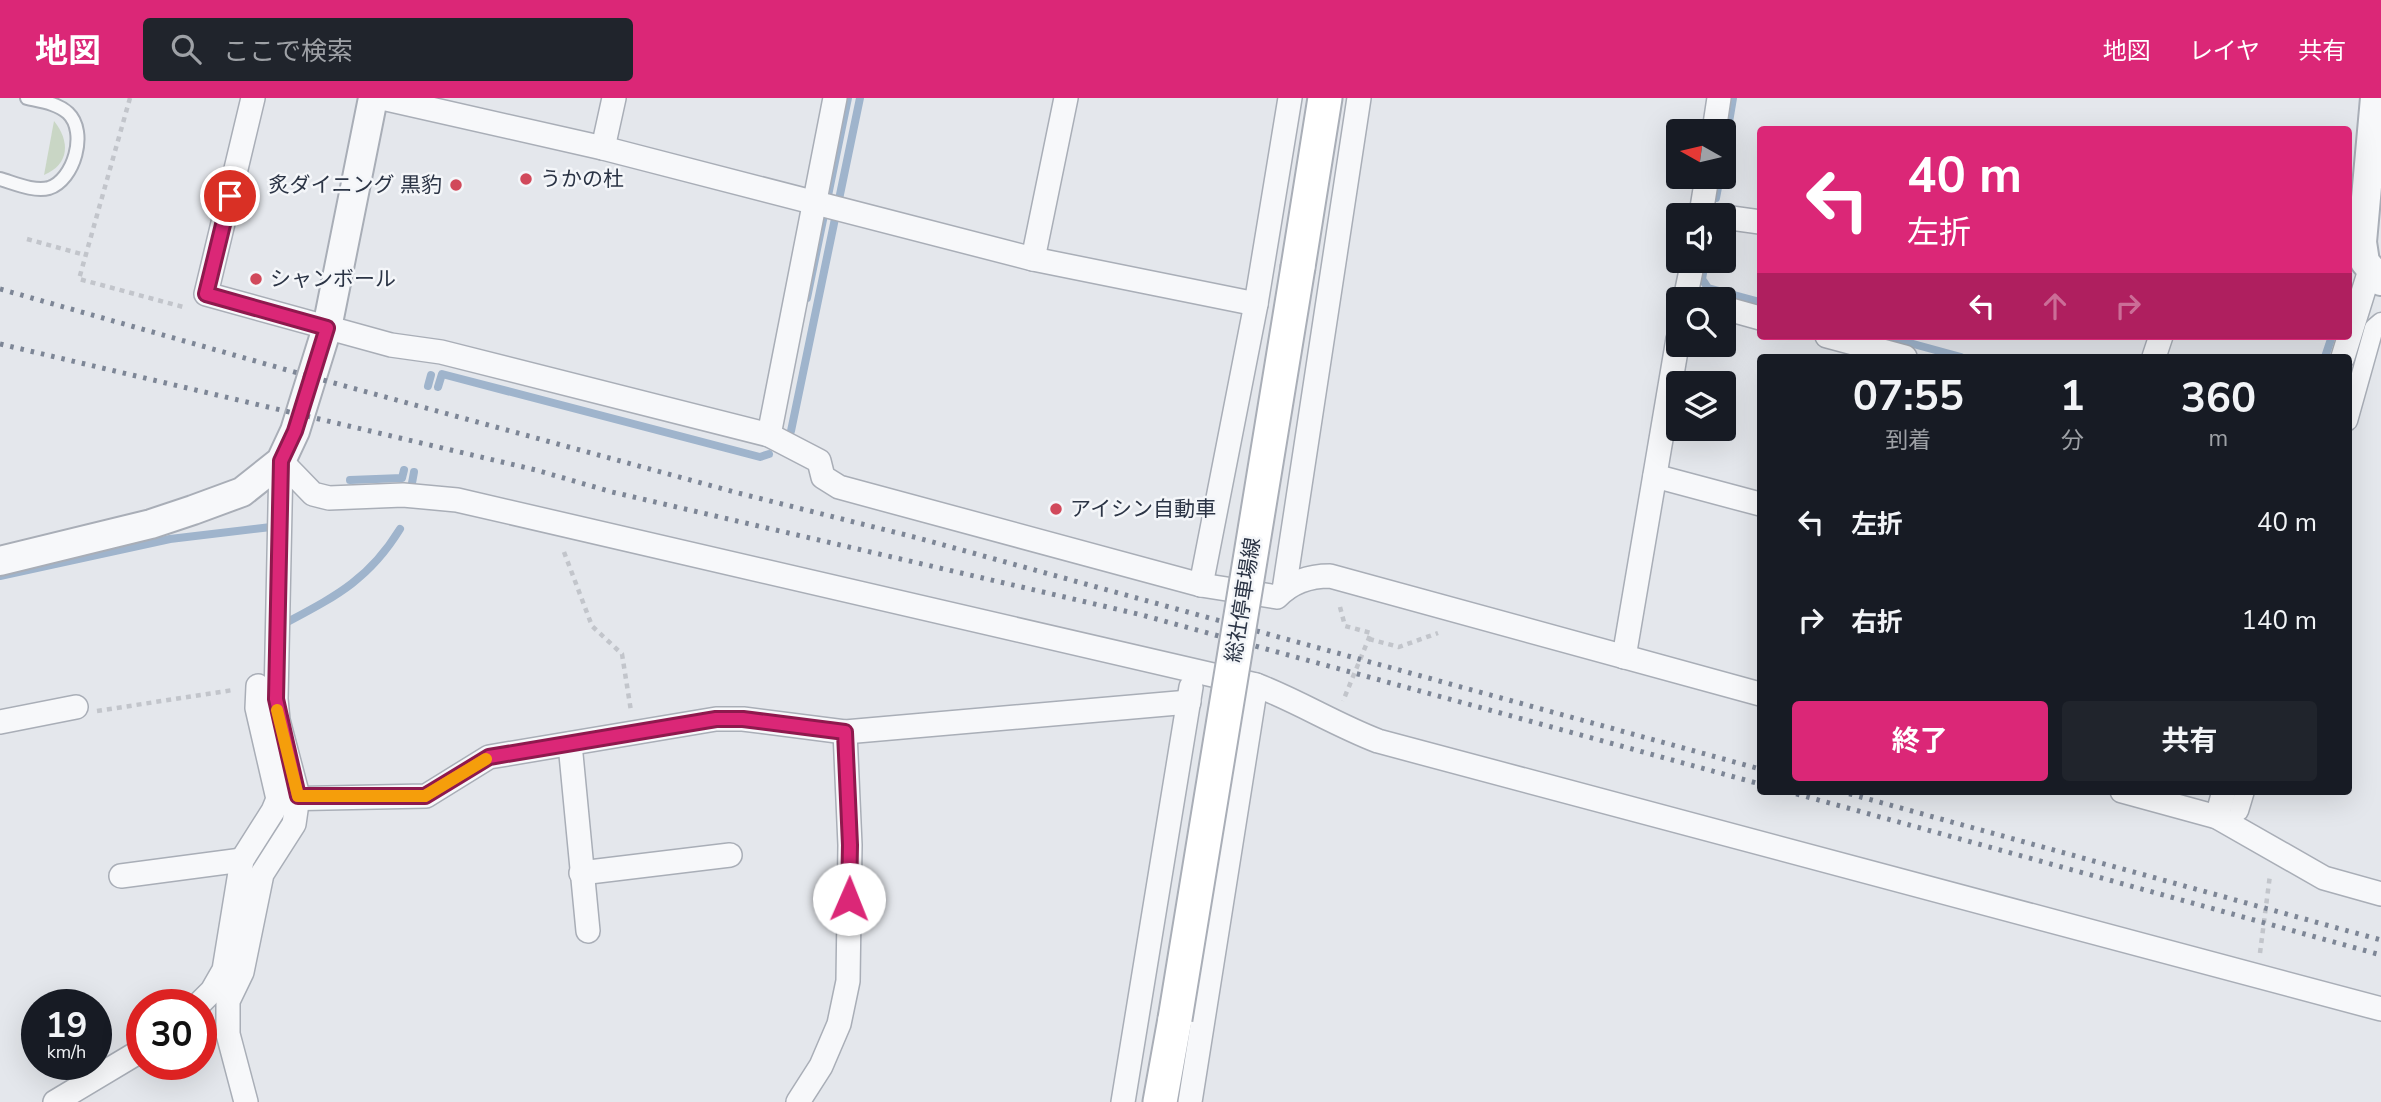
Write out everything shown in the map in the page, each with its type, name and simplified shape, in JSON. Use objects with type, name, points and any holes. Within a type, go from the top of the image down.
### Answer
[{"type":"main road","name":"総社停車場線","points":[[1160,1102],[1325,98]]},
{"type":"street","points":[[253,98],[206,294],[391,345],[441,352],[769,435],[819,461],[823,477],[839,486],[1201,585],[1277,597],[1284,590],[1311,576],[1330,576],[1757,693]]},
{"type":"street","points":[[217,995],[242,972],[262,874],[294,824],[278,720],[281,461],[295,431],[327,328],[373,98]]},
{"type":"street","points":[[382,98],[603,148],[1033,259],[1256,304]]},
{"type":"street","points":[[603,148],[614,98]]},
{"type":"street","points":[[769,435],[826,204],[835,98]]},
{"type":"street","points":[[1033,259],[1066,98]]},
{"type":"street","points":[[1201,585],[1256,304],[1290,98]]},
{"type":"street","points":[[1284,590],[1359,98]]},
{"type":"street","points":[[1716,119],[1719,98]]},
{"type":"street","points":[[2352,334],[2375,275],[2361,242],[2375,98]]},
{"type":"street","points":[[1736,219],[1757,222]]},
{"type":"street","points":[[1736,311],[1757,317]]},
{"type":"street","points":[[2352,407],[2374,328],[2381,322]]},
{"type":"street","points":[[1842,340],[1894,354]]},
{"type":"street","points":[[1623,657],[1675,357]]},
{"type":"street","points":[[0,561],[151,524],[193,510],[242,492],[281,461]]},
{"type":"street","points":[[281,461],[313,494],[328,498],[403,495],[457,500],[1256,685],[1297,701],[1345,729],[1378,741],[2381,1009]]},
{"type":"street","points":[[1655,475],[1757,503]]},
{"type":"street","points":[[1123,1102],[1194,671]]},
{"type":"street","points":[[1190,1102],[1256,685]]},
{"type":"street","points":[[258,686],[257,708],[288,797]]},
{"type":"street","points":[[217,989],[224,970],[242,860],[273,811],[288,797],[425,796],[489,757],[716,719],[743,719],[845,732],[1189,702]]},
{"type":"street","points":[[0,722],[76,707]]},
{"type":"street","points":[[797,1102],[821,1066],[839,1024],[848,981],[850,845],[845,732]]},
{"type":"street","points":[[570,744],[587,931]]},
{"type":"street","points":[[2137,795],[2217,817],[2324,878],[2381,894]]},
{"type":"street","points":[[2217,817],[2223,795]]},
{"type":"street","points":[[2239,811],[2244,795]]},
{"type":"street","points":[[582,873],[730,855]]},
{"type":"street","points":[[121,876],[242,860]]},
{"type":"street","points":[[217,1008],[228,1034],[246,1102]]},
{"type":"street","points":[[55,1102],[126,1060]]},
{"type":"lane","points":[[0,179],[39,189],[49,188],[66,174],[71,165],[78,138],[74,120],[59,106],[27,98]]},
{"type":"path","points":[[130,98],[79,279],[194,310]]},
{"type":"path","points":[[27,239],[85,255]]},
{"type":"path","points":[[564,552],[592,626],[622,654],[634,733]]},
{"type":"path","points":[[1340,607],[1345,626],[1371,633],[1340,708]]},
{"type":"path","points":[[1369,639],[1399,647],[1438,633]]},
{"type":"path","points":[[76,707],[79,714],[258,686]]},
{"type":"path","points":[[2259,960],[2271,876],[2268,865]]},
{"type":"green space","points":[[54,121],[63,136],[65,151],[59,165],[44,175]]},
{"type":"waterway","points":[[807,298],[848,98]]},
{"type":"waterway","points":[[791,431],[860,98]]},
{"type":"waterway","points":[[1730,119],[1733,98]]},
{"type":"waterway","points":[[1716,198],[1718,189]]},
{"type":"waterway","points":[[1703,273],[1702,279],[1708,288],[1757,301]]},
{"type":"waterway","points":[[1899,340],[1950,354]]},
{"type":"waterway","points":[[2326,354],[2331,340]]},
{"type":"waterway","points":[[438,387],[442,374],[760,457],[769,454]]},
{"type":"waterway","points":[[428,386],[431,375]]},
{"type":"waterway","points":[[350,480],[402,478],[404,470]]},
{"type":"waterway","points":[[412,483],[414,472]]},
{"type":"waterway","points":[[0,576],[170,539],[271,527]]},
{"type":"waterway","points":[[282,625],[334,596],[362,575],[388,547],[400,529]]},
{"type":"railway","points":[[0,289],[312,377],[738,493],[918,538],[1757,768]]},
{"type":"railway","points":[[0,344],[536,470],[612,492],[1142,615],[1757,783]]},
{"type":"railway","points":[[1801,795],[2381,955]]},
{"type":"railway","points":[[1854,795],[2381,940]]},
{"type":"slow traffic","points":[[277,710],[298,796],[425,796],[486,759]]},
{"type":"place","name":"うかの杜","points":[[526,179]]},
{"type":"place","name":"炙ダイニング 黒豹","points":[[456,185]]},
{"type":"place","name":"シャンボール","points":[[256,279]]},
{"type":"place","name":"アイシン自動車","points":[[1056,509]]},
{"type":"route","points":[[230,196],[206,294],[327,328],[295,431],[281,461],[280,614],[276,699],[278,720],[298,796],[425,796],[489,757],[716,719],[743,719],[845,732],[850,845],[849,899]]}]
